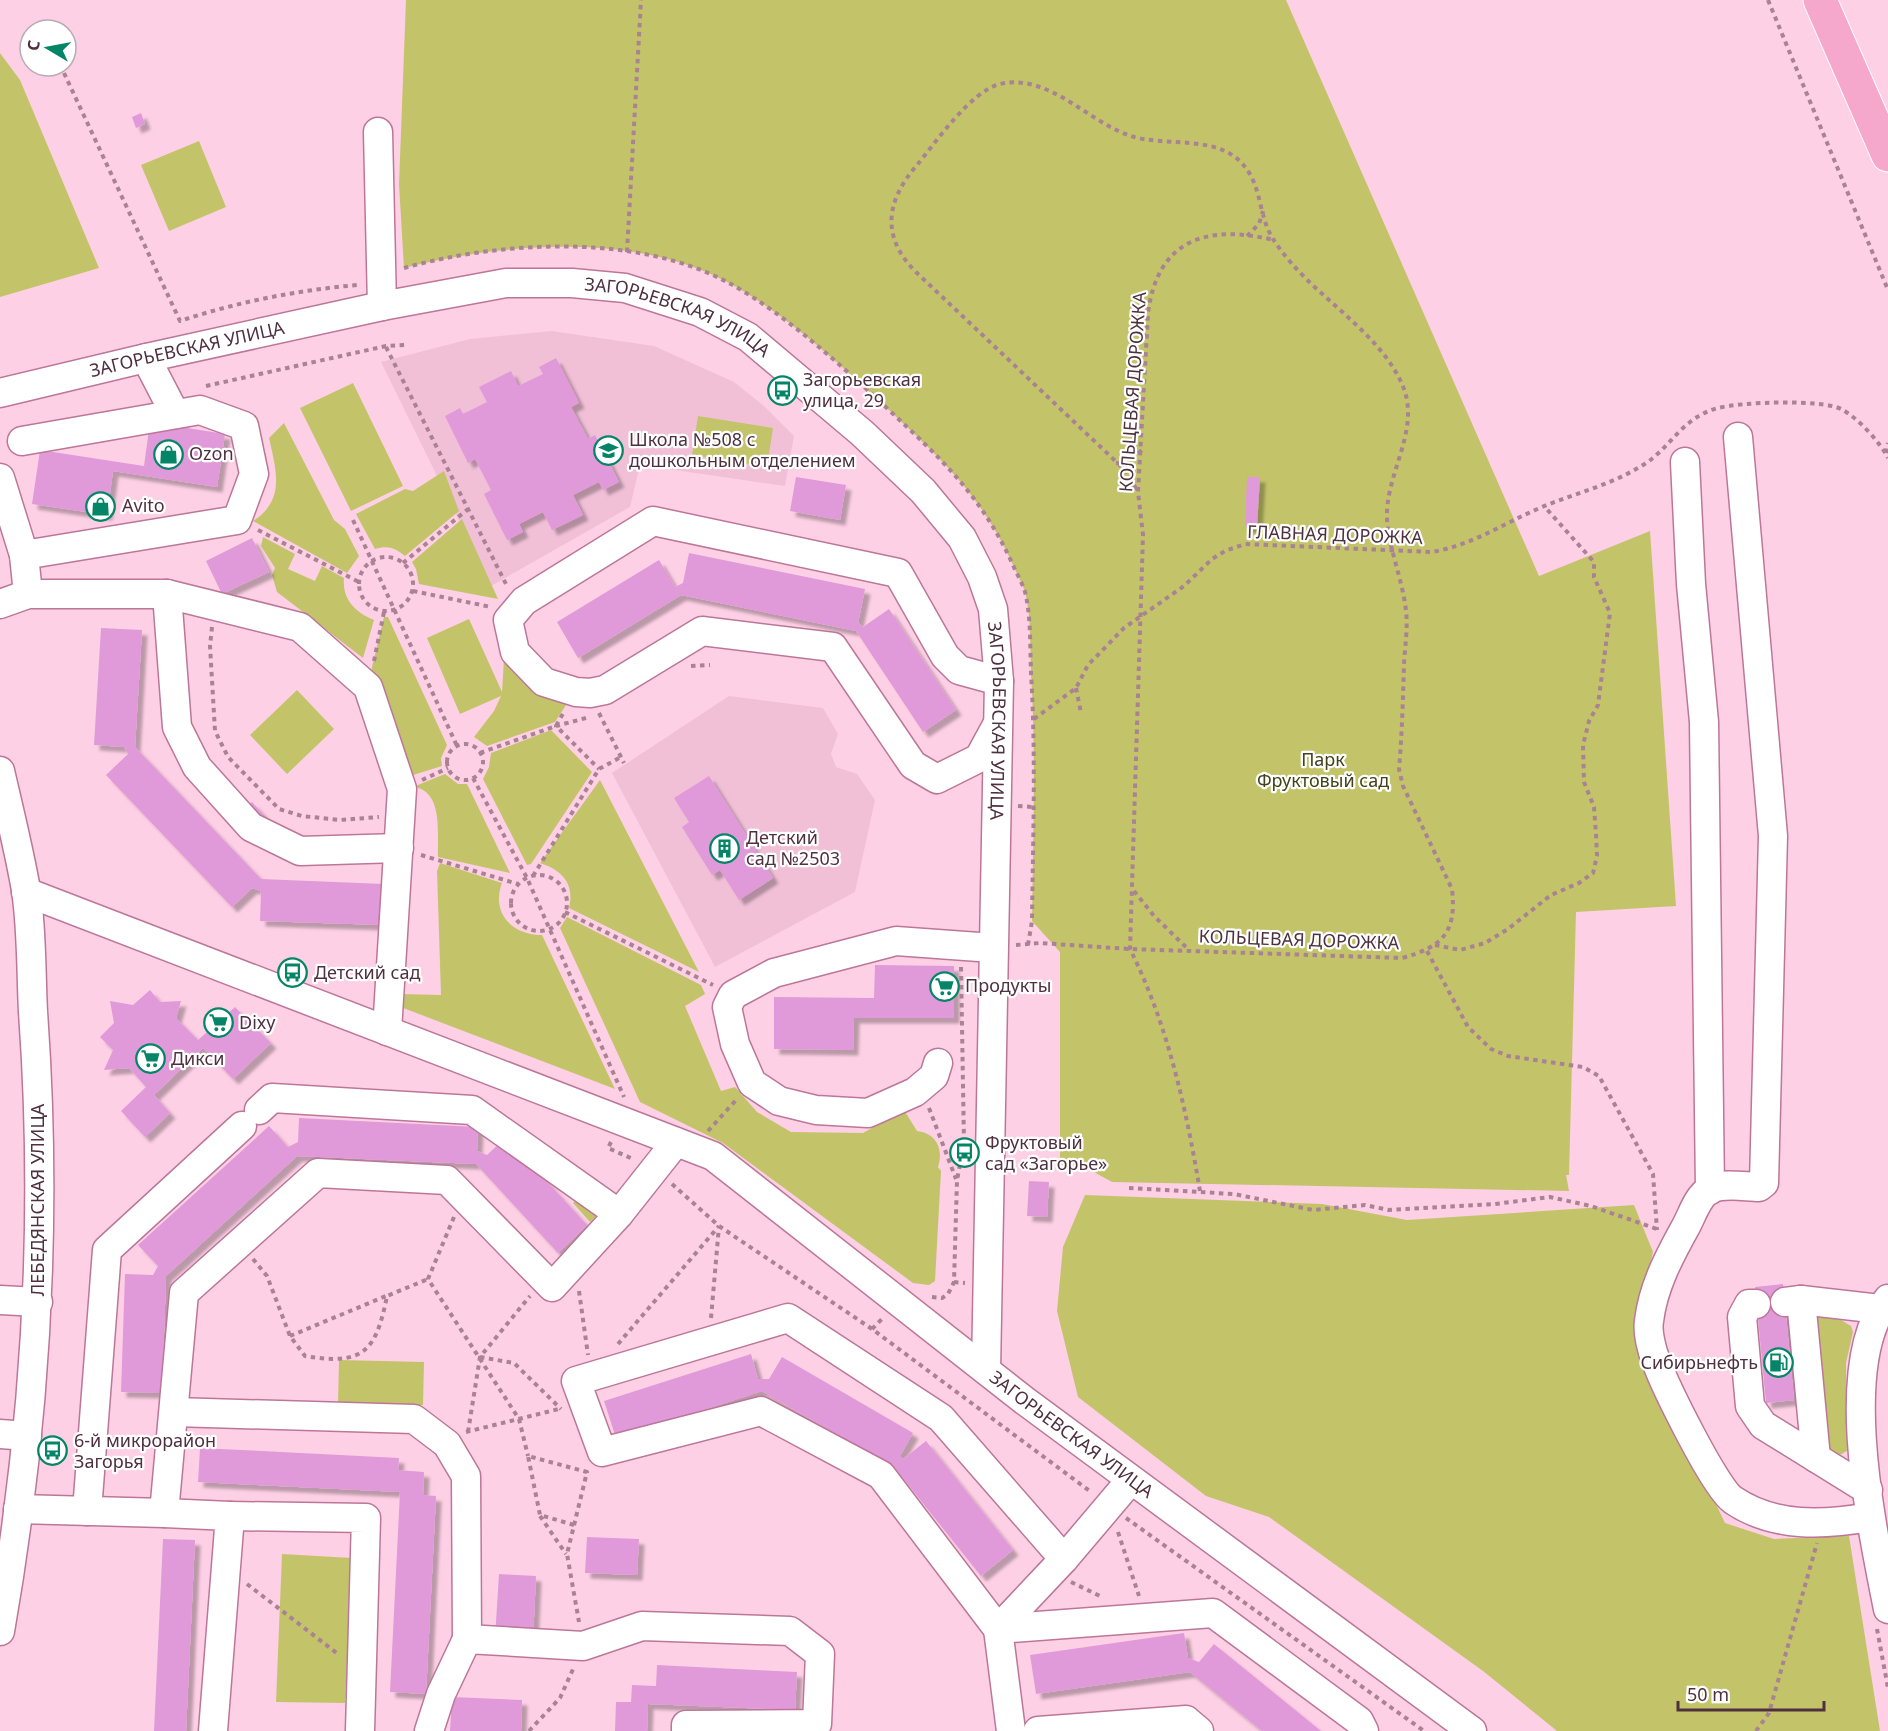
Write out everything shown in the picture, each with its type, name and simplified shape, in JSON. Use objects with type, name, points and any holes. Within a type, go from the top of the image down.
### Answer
[{"type":"highway","points":[[1820,0],[1888,154]]},
{"type":"street","points":[[378,132],[382,295]]},
{"type":"street","name":"ЗАГОРЬЕВСКАЯ УЛИЦА","points":[[0,393],[146,358],[382,295],[529,282],[604,286],[625,288],[660,298],[699,312],[748,337],[877,447],[923,491],[962,538],[982,577],[993,609],[999,681],[999,720],[986,1370],[1130,1481],[1472,1731]]},
{"type":"street","points":[[146,358],[175,414]]},
{"type":"street","points":[[22,441],[200,410],[244,426],[254,474],[237,520],[24,555]]},
{"type":"street","points":[[1738,437],[1773,836],[1764,1183],[1759,1187],[1723,1186],[1710,1190],[1698,1202],[1670,1254],[1655,1291],[1648,1323],[1656,1360],[1712,1474],[1731,1499],[1758,1514],[1785,1521],[1823,1522],[1869,1504]]},
{"type":"street","points":[[1685,462],[1690,584],[1704,722],[1710,1190]]},
{"type":"street","points":[[0,478],[24,555],[28,594]]},
{"type":"street","points":[[999,681],[959,670],[945,656],[898,573],[653,521],[524,601],[508,620],[515,652],[544,682],[583,693],[605,690],[702,631],[833,647],[912,765],[937,779],[979,758],[999,720]]},
{"type":"street","points":[[0,603],[28,594],[167,594],[300,627],[369,687],[402,789],[387,1031]]},
{"type":"street","points":[[167,594],[177,727],[196,767],[251,827],[300,851],[399,848]]},
{"type":"street","name":"ЛЕБЕДЯНСКАЯ УЛИЦА","points":[[0,771],[26,892],[39,1094],[41,1216],[38,1302],[13,1435],[18,1509],[0,1631]]},
{"type":"street","points":[[26,892],[712,1156],[986,1370]]},
{"type":"street","points":[[938,1063],[934,1076],[915,1092],[868,1113],[816,1110],[779,1101],[752,1083],[735,1044],[727,1007],[733,995],[774,973],[896,941],[993,948]]},
{"type":"street","points":[[87,1511],[107,1250],[272,1098],[472,1110],[619,1214]]},
{"type":"street","points":[[164,1513],[184,1293],[318,1173],[447,1180],[552,1287],[619,1214],[676,1142]]},
{"type":"street","points":[[0,1300],[38,1302]]},
{"type":"street","points":[[1816,1458],[1793,1301],[1884,1304],[1869,1336],[1863,1383],[1862,1420],[1869,1504],[1888,1609]]},
{"type":"street","points":[[1756,1304],[1749,1304],[1742,1317],[1750,1406],[1763,1425],[1816,1458],[1869,1504]]},
{"type":"street","points":[[1011,1731],[998,1629],[881,1475],[761,1412],[602,1452],[572,1408],[576,1381],[788,1318],[941,1418],[1058,1566]]},
{"type":"street","points":[[174,1412],[414,1419],[447,1444],[466,1476],[466,1639],[441,1694],[429,1731]]},
{"type":"street","points":[[998,1629],[1058,1566],[1130,1481]]},
{"type":"street","points":[[18,1509],[366,1518],[360,1731]]},
{"type":"street","points":[[213,1731],[230,1516]]},
{"type":"street","points":[[998,1629],[1213,1613],[1359,1721],[1364,1731]]},
{"type":"street","points":[[466,1639],[583,1646],[642,1626],[790,1631],[820,1654],[817,1724],[686,1725],[686,1731]]},
{"type":"street","points":[[1038,1731],[1186,1720],[1199,1731]]},
{"type":"path","points":[[627,252],[641,0]]},
{"type":"path","points":[[1768,0],[1888,290]]},
{"type":"path","points":[[66,78],[180,321],[210,311],[319,288],[382,295],[404,268],[451,256],[539,247],[627,252],[685,266],[726,281],[778,314],[954,470],[997,528],[1026,594],[1034,719],[1032,921],[1028,945],[1040,943],[1191,952]]},
{"type":"path","points":[[1138,492],[1126,471],[906,263],[895,248],[893,233],[893,212],[900,184],[980,94],[996,85],[1027,84],[1044,88],[1129,136],[1215,147],[1232,155],[1248,171],[1275,241]]},
{"type":"path","points":[[1247,237],[1259,224],[1263,211]]},
{"type":"path","name":"КОЛЬЦЕВАЯ ДОРОЖКА","points":[[1218,236],[1247,237],[1275,241],[1292,265],[1378,348],[1397,371],[1403,387],[1408,415],[1400,458],[1391,486],[1387,519],[1407,615],[1399,769],[1403,786],[1452,889],[1454,908],[1449,928],[1435,945],[1427,951],[1402,958],[1191,952],[1154,916],[1133,890],[1143,535],[1138,492],[1143,449],[1148,314],[1151,294],[1158,272],[1178,248],[1194,240],[1218,236]]},
{"type":"path","points":[[405,345],[386,346],[468,509],[516,611]]},
{"type":"path","name":"ГЛАВНАЯ ДОРОЖКА","points":[[1034,719],[1076,688],[1088,665],[1141,615],[1184,586],[1212,559],[1225,551],[1245,544],[1432,552],[1451,549],[1475,540],[1544,506],[1598,489],[1645,464],[1682,426],[1717,408],[1803,402],[1840,408],[1856,421],[1887,456]]},
{"type":"path","points":[[1887,456],[1888,443]]},
{"type":"path","points":[[1116,463],[1128,464],[1143,449]]},
{"type":"path","points":[[1435,945],[1460,950],[1485,944],[1551,895],[1579,883],[1593,873],[1597,856],[1594,807],[1584,782],[1583,745],[1589,721],[1598,705],[1610,613],[1594,577],[1594,562],[1544,506]]},
{"type":"path","points":[[404,563],[468,509]]},
{"type":"path","points":[[237,520],[359,582]]},
{"type":"path","points":[[353,520],[457,746]]},
{"type":"path","points":[[386,556],[404,563],[414,579],[413,591],[408,602],[394,611],[384,612],[370,607],[361,596],[359,582],[363,569],[371,561],[386,556]]},
{"type":"path","points":[[413,591],[516,611]]},
{"type":"path","points":[[215,606],[210,646],[215,730],[228,757],[249,782],[279,809],[302,816],[340,820],[400,816]]},
{"type":"path","points":[[369,687],[384,612]]},
{"type":"path","points":[[1076,688],[1081,713]]},
{"type":"path","points":[[480,753],[556,726],[583,693],[624,763]]},
{"type":"path","points":[[556,726],[599,769]]},
{"type":"path","points":[[467,744],[480,753],[482,766],[473,778],[460,780],[448,768],[448,756],[457,746],[467,744]]},
{"type":"path","points":[[532,876],[599,769],[621,757]]},
{"type":"path","points":[[473,778],[527,878],[628,1105],[620,1121]]},
{"type":"path","points":[[399,848],[518,884]]},
{"type":"path","points":[[532,876],[548,876],[558,882],[564,891],[567,902],[566,912],[560,922],[551,929],[529,930],[520,924],[511,905],[512,894],[518,884],[532,876]]},
{"type":"path","points":[[1133,890],[1130,950],[1148,986],[1166,1035],[1192,1145],[1200,1191]]},
{"type":"path","points":[[566,912],[733,995]]},
{"type":"path","points":[[926,1296],[942,1298],[954,1282],[957,1180],[964,1144],[960,945]]},
{"type":"path","points":[[1427,951],[1468,1027],[1491,1049],[1508,1056],[1583,1067],[1599,1076],[1653,1174],[1657,1229],[1670,1254]]},
{"type":"path","points":[[704,1136],[752,1083]]},
{"type":"path","points":[[921,1087],[957,1180]]},
{"type":"path","points":[[655,1169],[719,1226],[872,1329],[1109,1505],[1424,1731]]},
{"type":"path","points":[[1129,1188],[1234,1194],[1313,1210],[1365,1205],[1389,1210],[1495,1204],[1550,1197],[1591,1206],[1657,1229]]},
{"type":"path","points":[[290,1336],[428,1278],[462,1197]]},
{"type":"path","points":[[709,1341],[719,1226]]},
{"type":"path","points":[[590,1376],[719,1226]]},
{"type":"path","points":[[240,1242],[267,1276],[290,1336],[305,1356],[322,1359],[358,1355],[373,1344],[381,1326],[387,1296]]},
{"type":"path","points":[[575,1262],[590,1376]]},
{"type":"path","points":[[428,1278],[519,1419],[540,1515],[567,1554]]},
{"type":"path","points":[[461,1468],[480,1358],[544,1279]]},
{"type":"path","points":[[480,1358],[514,1363],[572,1408]]},
{"type":"path","points":[[439,1438],[572,1408]]},
{"type":"path","points":[[528,1456],[587,1472],[567,1554],[583,1646],[560,1698],[528,1731]]},
{"type":"path","points":[[1109,1505],[1146,1618]]},
{"type":"path","points":[[540,1515],[574,1525]]},
{"type":"path","points":[[1756,1731],[1768,1713],[1823,1522]]},
{"type":"path","points":[[1058,1566],[1104,1598]]},
{"type":"path","points":[[226,1568],[362,1672]]},
{"type":"shaded area","name":"Школа №508 с дошкольным отделением","points":[[552,331],[654,346],[734,382],[764,406],[794,436],[785,486],[640,465],[630,507],[491,586],[381,362],[470,339]]},
{"type":"shaded area","points":[[729,696],[823,708],[838,734],[831,754],[836,767],[857,774],[875,800],[855,892],[715,967],[612,773]]},
{"type":"green space","name":"Парк Фруктовый сад","points":[[406,0],[1286,0],[1539,576],[1650,531],[1676,906],[1576,912],[1569,1175],[1566,1175],[1569,1191],[1112,1182],[1083,1166],[1060,1165],[1060,952],[1032,921],[1034,766],[1030,624],[1025,592],[1003,544],[968,490],[907,427],[798,330],[727,282],[690,266],[651,255],[610,249],[568,247],[525,248],[483,253],[404,268],[399,184]]},
{"type":"green space","points":[[0,53],[20,80],[99,268],[0,297]]},
{"type":"green space","points":[[199,141],[226,207],[169,231],[141,165]]},
{"type":"green space","points":[[353,383],[403,486],[351,511],[300,408]]},
{"type":"green space","points":[[698,416],[773,428],[767,467],[692,455]]},
{"type":"green space","points":[[284,423],[334,520],[345,529],[359,556],[347,573],[253,521],[270,504],[274,494],[276,473],[269,438]]},
{"type":"green space","points":[[444,471],[459,511],[405,556],[391,548],[375,549],[356,514],[405,489],[413,491]]},
{"type":"green space","points":[[462,519],[498,599],[419,584],[412,562]]},
{"type":"green space","points":[[263,537],[295,554],[288,569],[315,581],[322,566],[344,578],[345,592],[351,604],[374,620],[363,658],[277,592],[272,575],[275,568],[261,546]]},
{"type":"green space","points":[[384,617],[388,617],[447,745],[441,758],[442,766],[410,776],[367,688]]},
{"type":"green space","points":[[469,619],[502,692],[504,659],[518,677],[531,688],[546,696],[568,702],[555,722],[487,746],[474,737],[494,711],[501,696],[460,714],[427,638]]},
{"type":"green space","points":[[297,690],[334,729],[287,774],[250,735]]},
{"type":"green space","points":[[551,730],[592,772],[531,864],[527,865],[483,779],[489,767],[491,753]]},
{"type":"green space","points":[[445,774],[458,784],[467,784],[510,873],[438,857],[438,826],[434,805],[430,796],[423,790],[413,787]]},
{"type":"green space","points":[[600,780],[699,972],[569,908],[570,892],[565,879],[555,870],[540,863]]},
{"type":"green space","points":[[440,863],[502,883],[499,903],[506,920],[521,931],[542,935],[615,1089],[398,1006],[400,994],[441,995],[437,871]]},
{"type":"green space","points":[[567,917],[701,985],[705,994],[685,1006],[721,1091],[735,1087],[757,1112],[791,1132],[863,1133],[904,1110],[917,1131],[924,1132],[934,1139],[939,1148],[938,1167],[941,1171],[935,1281],[929,1285],[913,1283],[723,1143],[640,1102],[560,928]]},
{"type":"green space","points":[[587,1191],[604,1209],[590,1222],[573,1203]]},
{"type":"green space","points":[[1085,1195],[1322,1204],[1407,1220],[1634,1205],[1653,1252],[1639,1312],[1645,1356],[1725,1523],[1774,1539],[1849,1536],[1880,1731],[1557,1731],[1483,1671],[1269,1517],[1206,1496],[1078,1397],[1057,1311],[1063,1247]]},
{"type":"green space","points":[[1815,1318],[1841,1320],[1851,1326],[1853,1332],[1846,1363],[1847,1451],[1836,1457],[1830,1456]]},
{"type":"green space","points":[[339,1360],[424,1362],[423,1405],[338,1404]]},
{"type":"green space","points":[[282,1554],[352,1558],[345,1703],[276,1702]]},
{"type":"building","points":[[141,113],[145,124],[136,128],[132,117]]},
{"type":"building","points":[[556,358],[579,403],[571,407],[588,439],[595,435],[619,482],[603,490],[599,482],[573,495],[583,515],[552,530],[543,512],[519,524],[523,532],[507,540],[484,494],[491,490],[475,459],[468,463],[445,416],[460,408],[463,414],[487,402],[479,387],[511,371],[518,386],[543,374],[539,367]]},
{"type":"building","points":[[150,422],[225,434],[217,487],[113,471],[107,515],[32,504],[40,450],[144,466]]},
{"type":"building","points":[[796,477],[846,485],[840,520],[790,511]]},
{"type":"building","points":[[1247,477],[1260,477],[1257,527],[1245,527]]},
{"type":"building","points":[[252,538],[269,572],[222,594],[206,561]]},
{"type":"building","points":[[689,553],[865,589],[858,623],[863,627],[889,609],[956,710],[923,732],[856,631],[681,595],[578,658],[557,622],[659,560],[675,587],[683,583]]},
{"type":"building","points":[[101,628],[142,630],[135,747],[261,879],[384,884],[383,925],[260,921],[261,891],[252,888],[232,907],[106,775],[128,754],[124,747],[94,745]]},
{"type":"building","name":"Детский сад №2503","points":[[709,776],[773,878],[739,900],[720,870],[712,875],[682,827],[689,822],[674,798]]},
{"type":"building","points":[[252,802],[263,814],[253,823],[242,811]]},
{"type":"building","points":[[875,965],[954,966],[954,1018],[854,1018],[853,1050],[774,1049],[774,997],[874,998]]},
{"type":"building","name":"Дикси","points":[[150,990],[160,1002],[181,1001],[176,1018],[198,1040],[235,1007],[271,1043],[233,1079],[203,1048],[154,1095],[170,1113],[145,1137],[121,1111],[146,1087],[129,1068],[104,1070],[113,1050],[100,1037],[114,1023],[110,1001],[133,1005]]},
{"type":"building","points":[[299,1118],[478,1127],[477,1151],[487,1155],[506,1137],[587,1225],[558,1253],[476,1164],[297,1156],[166,1276],[162,1393],[121,1392],[125,1274],[153,1275],[158,1266],[138,1245],[269,1126],[288,1147],[298,1142]]},
{"type":"building","points":[[1029,1181],[1049,1182],[1047,1217],[1027,1216]]},
{"type":"building","points":[[1783,1284],[1794,1400],[1766,1403],[1755,1287]]},
{"type":"building","points":[[751,1354],[758,1379],[769,1379],[782,1357],[913,1433],[900,1456],[903,1459],[926,1441],[1013,1550],[981,1576],[894,1467],[762,1391],[616,1438],[604,1401]]},
{"type":"building","points":[[200,1448],[399,1458],[398,1470],[424,1472],[423,1495],[436,1496],[426,1694],[390,1692],[400,1492],[198,1482]]},
{"type":"building","points":[[587,1537],[639,1539],[637,1575],[585,1573]]},
{"type":"building","points":[[163,1539],[195,1540],[186,1731],[154,1731]]},
{"type":"building","points":[[499,1574],[536,1576],[533,1639],[495,1637]]},
{"type":"building","points":[[1184,1633],[1188,1658],[1199,1662],[1214,1644],[1321,1731],[1262,1731],[1190,1672],[1036,1694],[1030,1655]]},
{"type":"building","points":[[657,1665],[797,1672],[795,1710],[648,1704],[647,1731],[615,1731],[616,1702],[631,1702],[632,1685],[656,1686]]},
{"type":"building","points":[[452,1697],[522,1700],[521,1731],[450,1731]]},
{"type":"place","name":"Загорьевская улица, 29","points":[[782,390]]},
{"type":"place","name":"Школа №508 с дошкольным отделением","points":[[608,450]]},
{"type":"place","name":"Ozon","points":[[168,454]]},
{"type":"place","name":"Avito","points":[[101,506]]},
{"type":"place","name":"Детский сад №2503","points":[[725,848]]},
{"type":"place","name":"Детский сад","points":[[293,973]]},
{"type":"place","name":"Продукты","points":[[944,986]]},
{"type":"place","name":"Dixy","points":[[218,1023]]},
{"type":"place","name":"Дикси","points":[[150,1059]]},
{"type":"place","name":"Фруктовый сад «Загорье»","points":[[964,1153]]},
{"type":"place","name":"Сибирьнефть","points":[[1779,1363]]},
{"type":"place","name":"6-й микрорайон Загорья","points":[[53,1451]]}]
